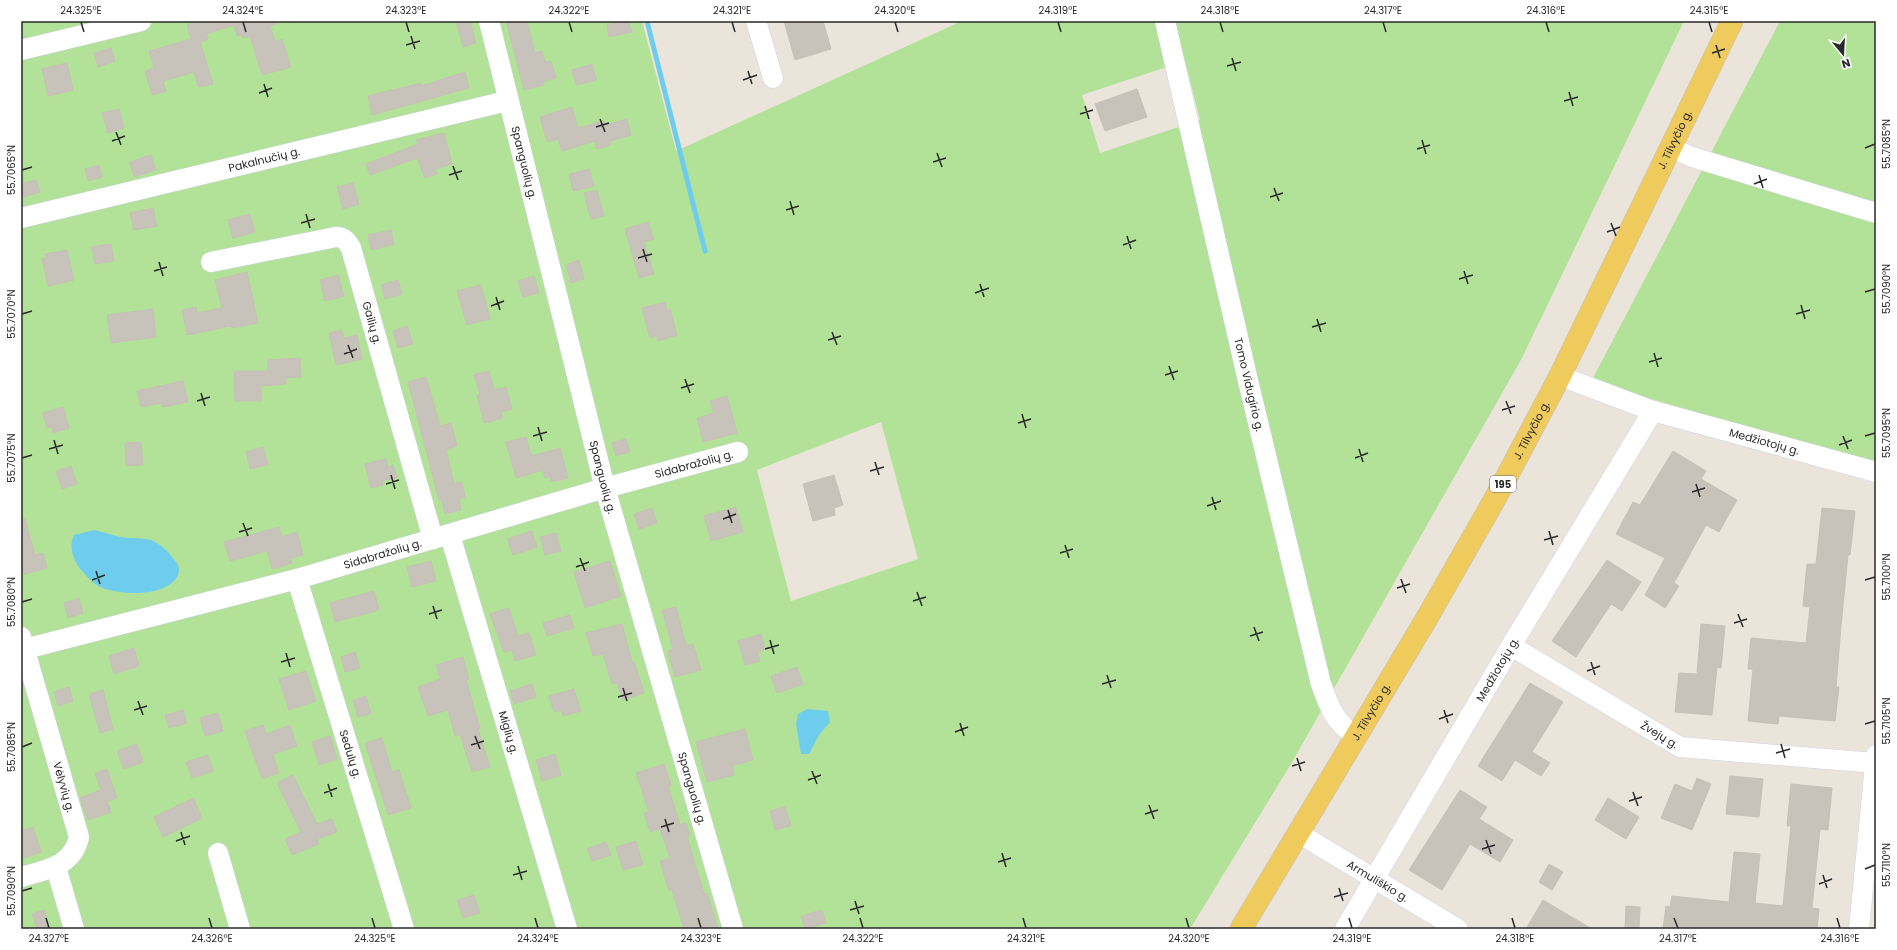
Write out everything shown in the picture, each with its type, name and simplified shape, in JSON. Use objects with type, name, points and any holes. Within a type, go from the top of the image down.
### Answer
[{"type":"main road","name":"J. Tilvyčio g.","points":[[1241,929],[1427,618],[1496,498],[1560,376],[1732,21]]},
{"type":"street","points":[[21,50],[141,21]]},
{"type":"street","name":"Spanguolių g.","points":[[488,21],[605,488],[733,929]]},
{"type":"street","points":[[756,21],[773,78]]},
{"type":"street","name":"Tomo Vidugirio g.","points":[[1166,21],[1251,393],[1321,684],[1336,720],[1344,728],[1356,736]]},
{"type":"street","name":"Pakalnučių g.","points":[[21,218],[507,101]]},
{"type":"street","points":[[1670,147],[1692,157],[1876,213]]},
{"type":"street","name":"Gailių g.","points":[[211,262],[336,236],[342,237],[348,242],[354,256],[442,537]]},
{"type":"street","name":"Medžiotojų g.","points":[[1560,376],[1653,411],[1876,472]]},
{"type":"street","name":"Medžiotojų g.","points":[[1345,929],[1653,411]]},
{"type":"street","name":"Sidabražolių g.","points":[[23,643],[297,579],[605,488],[738,452]]},
{"type":"street","name":"Miglių g.","points":[[442,537],[567,929]]},
{"type":"street","name":"Sedulų g.","points":[[297,579],[404,929]]},
{"type":"street","name":"Vėlyvių g.","points":[[23,643],[79,837],[77,846],[69,858],[56,867]]},
{"type":"street","name":"Žvejų g.","points":[[1512,646],[1680,747],[1876,759],[1859,929]]},
{"type":"street","name":"Armuliškio g.","points":[[1298,833],[1458,929]]},
{"type":"street","points":[[218,853],[240,929]]},
{"type":"street","points":[[21,877],[56,867],[74,929]]},
{"type":"green space","points":[[21,21],[642,21],[676,151],[962,21],[1684,21],[1522,358],[1291,764],[1190,929],[21,929]],"holes":[[[1185,61],[1200,120],[1100,153],[1082,95]],[[881,422],[918,559],[791,601],[757,470]]]},
{"type":"green space","points":[[1780,21],[1873,21],[1876,28],[1876,465],[1648,398],[1593,378]]},
{"type":"water","points":[[94,530],[120,537],[146,539],[156,543],[166,550],[178,565],[178,575],[173,582],[155,591],[134,593],[113,591],[97,585],[80,569],[72,550],[72,539],[74,535]]},
{"type":"water","points":[[807,709],[828,711],[830,722],[819,735],[809,754],[801,754],[796,724],[798,714]]},
{"type":"building","points":[[199,21],[276,21],[276,24],[270,26],[275,42],[282,39],[291,67],[262,75],[250,36],[243,38],[242,35],[237,36],[234,25],[206,34],[208,39],[200,42],[213,84],[198,87],[194,72],[163,81],[166,91],[152,95],[145,71],[154,68],[149,51],[191,39],[187,25]]},
{"type":"building","points":[[456,21],[470,21],[476,43],[463,47]]},
{"type":"building","points":[[506,21],[527,21],[535,53],[542,51],[545,62],[551,61],[556,78],[543,82],[544,85],[524,90]]},
{"type":"building","points":[[629,21],[632,32],[609,37],[607,25]]},
{"type":"building","points":[[784,21],[823,21],[831,49],[795,60]]},
{"type":"building","points":[[111,48],[115,61],[98,67],[94,53]]},
{"type":"building","points":[[67,63],[73,90],[48,96],[42,69]]},
{"type":"building","points":[[592,64],[596,80],[576,85],[572,70]]},
{"type":"building","points":[[465,72],[469,88],[372,115],[368,96],[421,83],[421,86]]},
{"type":"building","points":[[1137,89],[1147,117],[1105,131],[1095,104]]},
{"type":"building","points":[[572,107],[578,128],[604,121],[605,125],[627,119],[631,135],[610,141],[611,145],[597,149],[595,141],[562,151],[558,139],[547,142],[540,117]]},
{"type":"building","points":[[119,109],[124,128],[108,133],[102,113]]},
{"type":"building","points":[[444,133],[452,164],[435,169],[437,174],[425,178],[417,158],[370,175],[366,164],[418,144],[416,140]]},
{"type":"building","points":[[151,155],[156,170],[134,177],[130,162]]},
{"type":"building","points":[[99,165],[102,177],[88,181],[85,169]]},
{"type":"building","points":[[589,169],[594,186],[573,191],[569,174]]},
{"type":"building","points":[[36,180],[40,192],[21,198],[21,184]]},
{"type":"building","points":[[353,183],[359,204],[343,209],[337,187]]},
{"type":"building","points":[[597,190],[604,216],[591,219],[584,193]]},
{"type":"building","points":[[153,208],[157,226],[134,230],[130,213]]},
{"type":"building","points":[[250,214],[255,232],[233,238],[228,220]]},
{"type":"building","points":[[648,222],[654,239],[644,242],[654,274],[639,278],[625,229]]},
{"type":"building","points":[[391,230],[394,244],[371,250],[368,235]]},
{"type":"building","points":[[111,244],[114,261],[95,264],[92,247]]},
{"type":"building","points":[[67,250],[74,280],[48,286],[42,258],[46,258],[45,254]]},
{"type":"building","points":[[579,260],[584,279],[571,283],[566,265]]},
{"type":"building","points":[[247,272],[258,323],[232,328],[231,326],[187,335],[182,310],[196,307],[197,313],[222,308],[215,280]]},
{"type":"building","points":[[338,275],[344,296],[325,301],[320,280]]},
{"type":"building","points":[[534,276],[539,293],[523,297],[518,281]]},
{"type":"building","points":[[398,280],[402,294],[385,299],[381,285]]},
{"type":"building","points":[[481,285],[490,319],[467,325],[457,291]]},
{"type":"building","points":[[665,302],[667,310],[670,309],[677,335],[658,341],[657,336],[650,338],[642,308]]},
{"type":"building","points":[[153,309],[156,337],[111,343],[107,315]]},
{"type":"building","points":[[407,326],[413,344],[398,348],[393,331]]},
{"type":"building","points":[[342,330],[344,338],[357,335],[362,359],[336,365],[329,333]]},
{"type":"building","points":[[300,358],[301,377],[286,378],[286,384],[261,386],[261,401],[235,401],[234,371],[268,371],[268,360]]},
{"type":"building","points":[[489,371],[494,390],[506,387],[512,409],[501,412],[503,418],[484,423],[477,395],[480,394],[474,375]]},
{"type":"building","points":[[426,377],[440,426],[451,423],[457,446],[446,449],[454,484],[462,482],[465,497],[459,499],[461,510],[445,514],[441,499],[439,500],[408,382]]},
{"type":"building","points":[[183,381],[188,402],[162,407],[161,403],[141,407],[137,391]]},
{"type":"building","points":[[727,396],[737,433],[703,442],[697,418],[714,413],[710,401]]},
{"type":"building","points":[[63,407],[69,428],[53,433],[52,427],[47,428],[43,413]]},
{"type":"building","points":[[526,437],[531,456],[560,448],[568,478],[551,482],[550,476],[545,478],[543,470],[516,478],[506,442]]},
{"type":"building","points":[[626,439],[630,452],[616,456],[612,443]]},
{"type":"building","points":[[141,442],[143,465],[126,466],[125,443]]},
{"type":"building","points":[[263,447],[268,465],[250,469],[246,452]]},
{"type":"building","points":[[1673,451],[1706,471],[1701,479],[1737,500],[1719,532],[1706,525],[1674,583],[1679,586],[1665,608],[1645,595],[1665,558],[1616,534],[1633,502],[1640,505]]},
{"type":"building","points":[[386,459],[388,467],[393,465],[397,478],[382,481],[383,485],[371,488],[365,464]]},
{"type":"building","points":[[71,466],[77,484],[62,489],[56,471]]},
{"type":"building","points":[[834,475],[843,505],[834,508],[835,515],[813,521],[803,484]]},
{"type":"building","points":[[736,507],[743,532],[711,541],[704,516]]},
{"type":"building","points":[[652,508],[657,523],[639,529],[634,514]]},
{"type":"building","points":[[1822,508],[1855,511],[1850,555],[1848,555],[1841,626],[1836,687],[1839,687],[1835,721],[1779,716],[1778,724],[1748,721],[1753,669],[1748,669],[1751,638],[1806,643],[1810,607],[1803,606],[1807,564],[1816,564]]},
{"type":"building","points":[[21,519],[25,519],[35,555],[43,553],[47,568],[24,574],[21,565]]},
{"type":"building","points":[[279,527],[282,537],[297,532],[303,555],[290,558],[292,563],[272,569],[267,551],[230,561],[224,542]]},
{"type":"building","points":[[532,531],[537,547],[513,555],[507,539]]},
{"type":"building","points":[[556,533],[561,551],[545,555],[540,537]]},
{"type":"building","points":[[1607,560],[1641,582],[1622,611],[1611,604],[1576,657],[1552,641]]},
{"type":"building","points":[[431,561],[436,581],[412,587],[407,567]]},
{"type":"building","points":[[610,561],[621,596],[585,608],[574,572]]},
{"type":"building","points":[[374,591],[379,610],[335,622],[330,603]]},
{"type":"building","points":[[79,598],[83,613],[68,618],[64,603]]},
{"type":"building","points":[[676,607],[686,646],[693,644],[701,670],[675,677],[668,651],[673,649],[662,610]]},
{"type":"building","points":[[509,608],[518,636],[529,633],[536,655],[515,661],[512,650],[504,652],[490,614]]},
{"type":"building","points":[[570,615],[574,628],[547,636],[543,623]]},
{"type":"building","points":[[622,624],[632,662],[634,661],[644,693],[623,700],[617,683],[612,684],[603,654],[593,656],[586,633]]},
{"type":"building","points":[[1701,624],[1725,626],[1721,668],[1717,667],[1712,715],[1675,712],[1679,673],[1697,674]]},
{"type":"building","points":[[761,634],[765,649],[758,652],[760,661],[745,665],[738,641]]},
{"type":"building","points":[[134,648],[139,666],[114,674],[109,656]]},
{"type":"building","points":[[355,652],[360,668],[345,672],[341,657]]},
{"type":"building","points":[[463,657],[469,679],[466,680],[480,728],[478,729],[490,767],[472,772],[460,734],[455,736],[448,710],[428,716],[418,687],[440,679],[436,665]]},
{"type":"building","points":[[797,667],[803,684],[777,693],[771,676]]},
{"type":"building","points":[[306,671],[316,701],[289,710],[279,679]]},
{"type":"building","points":[[1530,683],[1563,702],[1532,752],[1550,763],[1541,776],[1515,760],[1502,781],[1478,766]]},
{"type":"building","points":[[532,684],[536,697],[514,704],[510,691]]},
{"type":"building","points":[[69,687],[73,701],[58,706],[54,692]]},
{"type":"building","points":[[574,689],[581,711],[563,716],[562,710],[554,712],[549,696]]},
{"type":"building","points":[[103,690],[113,729],[100,733],[89,694]]},
{"type":"building","points":[[366,696],[371,714],[358,717],[353,700]]},
{"type":"building","points":[[183,710],[187,723],[169,728],[165,715]]},
{"type":"building","points":[[218,713],[223,731],[205,736],[200,718]]},
{"type":"building","points":[[263,725],[266,734],[290,725],[297,746],[273,754],[279,773],[262,779],[245,731]]},
{"type":"building","points":[[745,729],[753,760],[732,766],[734,775],[707,782],[696,742]]},
{"type":"building","points":[[330,736],[337,759],[319,765],[312,742]]},
{"type":"building","points":[[382,738],[392,772],[399,770],[411,808],[388,815],[365,743]]},
{"type":"building","points":[[137,744],[143,762],[124,769],[117,751]]},
{"type":"building","points":[[555,754],[561,775],[542,781],[536,760]]},
{"type":"building","points":[[208,755],[213,771],[192,778],[186,762]]},
{"type":"building","points":[[664,764],[671,785],[668,786],[680,825],[686,823],[690,836],[687,837],[704,894],[707,893],[718,929],[684,929],[672,890],[669,891],[660,861],[670,858],[660,829],[650,832],[644,813],[649,812],[636,773]]},
{"type":"building","points":[[107,769],[117,798],[107,801],[111,812],[88,820],[80,798],[101,790],[95,773]]},
{"type":"building","points":[[293,775],[317,824],[332,819],[337,832],[317,839],[319,844],[292,855],[285,839],[301,832],[277,783]]},
{"type":"building","points":[[1730,776],[1763,779],[1759,817],[1726,814]]},
{"type":"building","points":[[1697,778],[1711,784],[1692,830],[1661,818],[1675,784],[1692,791]]},
{"type":"building","points":[[1791,784],[1832,788],[1828,830],[1820,829],[1812,908],[1819,909],[1817,929],[1663,929],[1666,906],[1670,907],[1672,896],[1729,902],[1734,852],[1760,854],[1755,903],[1783,906],[1791,826],[1787,826]]},
{"type":"building","points":[[1460,790],[1487,807],[1479,819],[1513,840],[1500,862],[1470,844],[1442,890],[1409,870]]},
{"type":"building","points":[[193,798],[202,818],[163,837],[154,817]]},
{"type":"building","points":[[1608,798],[1639,817],[1626,839],[1595,820]]},
{"type":"building","points":[[785,807],[791,826],[775,830],[770,811]]},
{"type":"building","points":[[33,827],[41,852],[21,859],[21,831]]},
{"type":"building","points":[[636,841],[643,865],[623,870],[616,847]]},
{"type":"building","points":[[606,842],[611,855],[592,861],[587,849]]},
{"type":"building","points":[[1549,864],[1563,872],[1552,890],[1539,882]]},
{"type":"building","points":[[474,895],[480,913],[463,918],[457,900]]},
{"type":"building","points":[[1543,900],[1592,929],[1526,929]]},
{"type":"building","points":[[1626,906],[1640,907],[1639,929],[1625,929]]},
{"type":"building","points":[[44,910],[50,929],[37,929],[32,914]]},
{"type":"building","points":[[822,910],[826,923],[805,929],[801,916]]},
{"type":"waterway","points":[[647,21],[705,251]]}]
